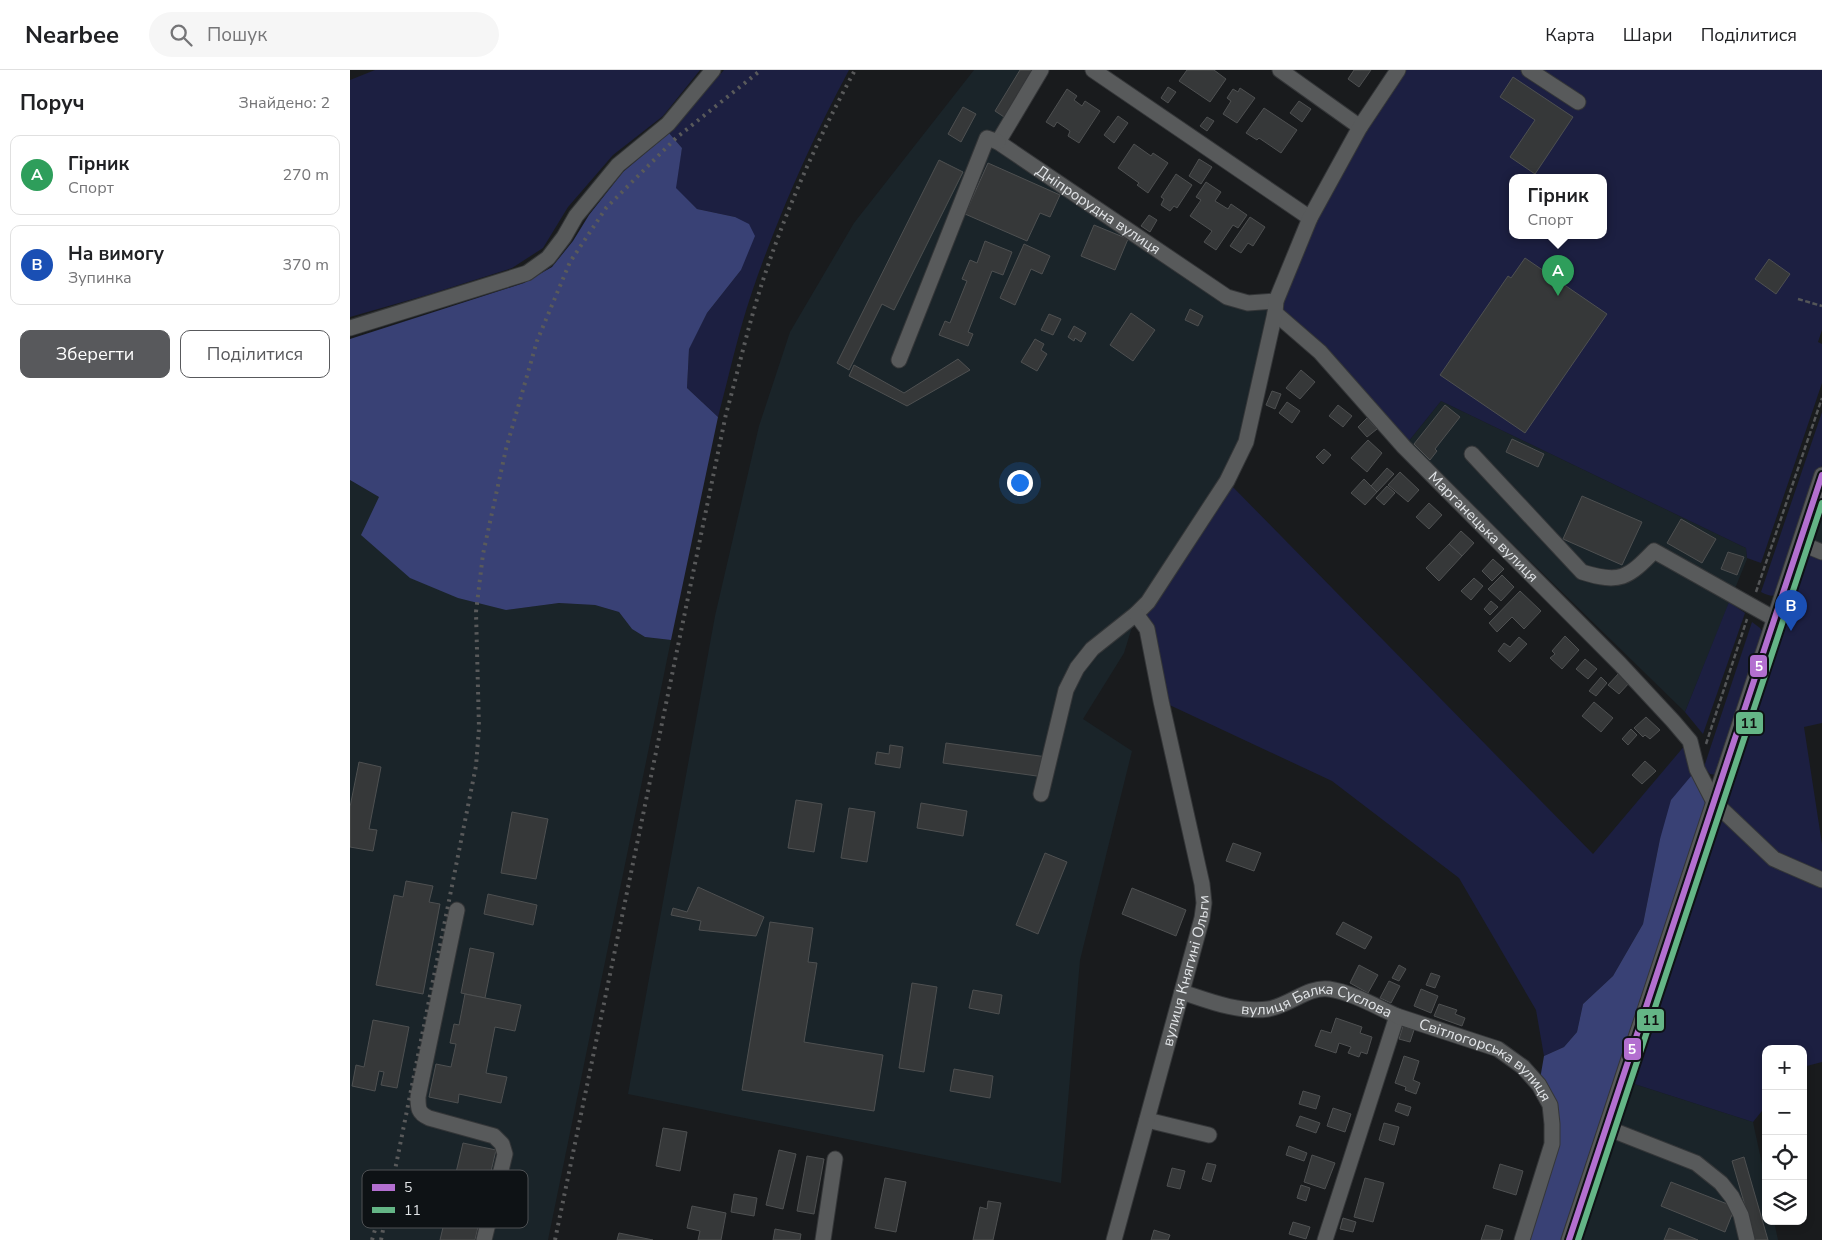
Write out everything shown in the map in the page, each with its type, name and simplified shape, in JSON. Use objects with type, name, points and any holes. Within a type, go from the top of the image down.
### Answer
[{"type":"street","points":[[350,328],[527,273],[548,258],[576,216],[618,165],[668,124],[713,70]]},
{"type":"street","points":[[900,360],[988,138],[998,142],[1041,70]]},
{"type":"street","points":[[1093,70],[1310,218]]},
{"type":"street","points":[[1280,70],[1360,127]]},
{"type":"street","points":[[1040,794],[1066,690],[1073,675],[1092,649],[1148,602],[1227,481],[1246,442],[1276,307],[1310,218],[1360,127],[1398,70]]},
{"type":"street","points":[[1529,70],[1578,102]]},
{"type":"street","name":"Дніпрорудна вулиця","points":[[998,142],[1227,297],[1248,304],[1276,307]]},
{"type":"street","name":"Марганецька вулиця","points":[[1276,307],[1320,352],[1404,447],[1620,664],[1690,742],[1698,769]]},
{"type":"street","points":[[1472,454],[1582,572],[1601,578],[1621,578],[1636,569],[1654,551],[1774,619]]},
{"type":"street","points":[[1569,1240],[1822,475]]},
{"type":"street","points":[[1800,542],[1822,552]]},
{"type":"street","name":"вулиця Княгині Ольги","points":[[1114,1240],[1202,918],[1204,902],[1202,884],[1147,629],[1136,614]]},
{"type":"street","points":[[1698,769],[1714,802],[1774,859],[1822,880]]},
{"type":"street","points":[[457,910],[418,1097],[418,1108],[421,1115],[429,1118],[494,1136],[502,1144],[505,1154],[501,1170]]},
{"type":"street","name":"вулиця Балка Суслова","points":[[1182,992],[1221,1005],[1248,1009],[1269,1009],[1312,991],[1327,988],[1340,991],[1397,1016],[1326,1240]]},
{"type":"street","name":"Світлогорська вулиця","points":[[1397,1016],[1498,1049],[1523,1067],[1540,1085],[1550,1105],[1552,1144],[1522,1240]]},
{"type":"street","points":[[1147,1120],[1209,1135]]},
{"type":"street","points":[[1607,1128],[1696,1163],[1721,1184],[1732,1198],[1740,1215],[1747,1240]]},
{"type":"street","points":[[823,1240],[836,1159]]},
{"type":"path","points":[[1798,299],[1822,306]]},
{"type":"path","points":[[1698,769],[1822,398]]},
{"type":"shaded area","points":[[375,70],[700,70],[663,116],[613,155],[568,207],[543,248],[512,268],[350,317],[350,80]]},
{"type":"shaded area","points":[[724,70],[849,70],[821,124],[796,179],[762,264],[742,323],[718,417],[687,388],[689,348],[707,313],[741,270],[735,217],[697,209],[675,188],[682,148],[669,133]]},
{"type":"shaded area","points":[[974,70],[1035,70],[992,140],[1228,304],[1235,308],[1246,310],[1267,308],[1275,313],[1246,442],[1136,614],[1124,653],[1083,719],[1132,751],[1080,960],[1061,1183],[628,1094],[715,616],[759,426],[790,332],[854,223]]},
{"type":"shaded area","points":[[1403,70],[1822,70],[1822,330],[1818,342],[1822,344],[1822,383],[1761,563],[1747,558],[1746,548],[1441,401],[1408,442],[1281,311],[1282,295],[1313,220],[1363,131]]},
{"type":"shaded area","points":[[669,133],[682,148],[676,188],[697,209],[735,217],[749,224],[755,236],[741,270],[707,313],[689,349],[687,388],[718,417],[671,640],[645,637],[632,629],[619,612],[595,605],[559,603],[506,610],[458,598],[410,578],[361,535],[379,497],[350,480],[350,339],[524,283],[552,267],[623,172]]},
{"type":"shaded area","points":[[1441,401],[1746,548],[1747,559],[1685,712],[1408,442]]},
{"type":"shaded area","points":[[1822,412],[1822,465],[1780,591],[1775,595],[1769,595],[1761,592]]},
{"type":"shaded area","points":[[1822,475],[1822,552],[1800,543]]},
{"type":"shaded area","points":[[350,480],[379,497],[506,610],[559,603],[595,605],[619,612],[632,629],[645,637],[671,640],[548,1240],[350,1240]]},
{"type":"shaded area","points":[[1227,481],[1593,854],[1686,744],[1697,769],[1660,839],[1643,924],[1613,976],[1583,1004],[1577,1032],[1564,1047],[1544,1056],[1536,1010],[1459,878],[1332,781],[1161,701],[1136,614]]},
{"type":"shaded area","points":[[1800,543],[1822,552],[1822,723],[1804,727],[1822,844],[1822,1062],[1807,1066],[1807,1045],[1762,1045],[1762,1111],[1753,1122],[1622,1080]]},
{"type":"shaded area","points":[[1729,602],[1745,613],[1703,734],[1685,712]]},
{"type":"shaded area","points":[[1752,622],[1764,634],[1716,775],[1710,774],[1704,767]]},
{"type":"shaded area","points":[[1697,769],[1714,802],[1569,1240],[1522,1240],[1552,1144],[1539,1085],[1544,1056],[1564,1047],[1577,1032],[1583,1004],[1613,976],[1643,924],[1660,839],[1671,800]]},
{"type":"shaded area","points":[[1622,1080],[1753,1122],[1762,1164],[1762,1225],[1775,1225],[1778,1240],[1569,1240]]},
{"type":"building","points":[[1020,70],[1033,70],[1004,117],[995,111]]},
{"type":"building","points":[[1187,70],[1214,70],[1226,79],[1210,102],[1179,81]]},
{"type":"building","points":[[1354,70],[1371,70],[1359,87],[1348,79]]},
{"type":"building","points":[[1513,77],[1573,117],[1535,174],[1510,157],[1535,120],[1500,97]]},
{"type":"building","points":[[1168,87],[1176,92],[1168,103],[1161,98]]},
{"type":"building","points":[[1240,88],[1255,98],[1237,123],[1223,114],[1231,101],[1227,98],[1233,89],[1238,92]]},
{"type":"building","points":[[1067,89],[1077,96],[1074,100],[1082,106],[1085,101],[1100,111],[1079,143],[1068,136],[1070,131],[1057,122],[1054,127],[1046,122]]},
{"type":"building","points":[[1299,101],[1311,109],[1302,122],[1290,113]]},
{"type":"building","points":[[963,107],[976,114],[961,142],[948,134]]},
{"type":"building","points":[[1264,108],[1297,130],[1281,153],[1259,138],[1257,140],[1246,133]]},
{"type":"building","points":[[1118,116],[1128,123],[1114,143],[1104,135]]},
{"type":"building","points":[[1207,117],[1214,121],[1207,131],[1200,126]]},
{"type":"building","points":[[1134,144],[1151,156],[1153,153],[1168,163],[1148,193],[1137,185],[1139,183],[1118,168]]},
{"type":"building","points":[[1199,159],[1212,167],[1201,184],[1189,176]]},
{"type":"building","points":[[939,160],[963,172],[894,310],[882,304],[849,370],[837,363]]},
{"type":"building","points":[[988,163],[1060,195],[1050,217],[1040,213],[1027,241],[965,214]]},
{"type":"building","points":[[1176,174],[1192,185],[1177,208],[1174,206],[1170,211],[1161,205],[1164,199],[1161,197]]},
{"type":"building","points":[[1206,182],[1221,192],[1215,201],[1228,209],[1231,204],[1247,215],[1238,228],[1233,225],[1216,250],[1204,242],[1212,231],[1190,216],[1201,200],[1196,197]]},
{"type":"building","points":[[1149,215],[1157,220],[1150,232],[1141,226]]},
{"type":"building","points":[[1250,217],[1265,227],[1253,246],[1248,243],[1241,253],[1230,246]]},
{"type":"building","points":[[1094,225],[1128,239],[1115,270],[1081,256]]},
{"type":"building","points":[[985,241],[1012,252],[1003,275],[992,271],[968,332],[973,334],[968,346],[939,335],[945,321],[950,323],[967,281],[962,279],[970,260],[977,263]]},
{"type":"building","points":[[1024,244],[1050,256],[1042,274],[1031,269],[1015,305],[1000,298]]},
{"type":"building","points":[[1525,258],[1607,314],[1525,433],[1440,375],[1508,276],[1511,278]]},
{"type":"building","points":[[1769,259],[1790,274],[1776,294],[1755,279]]},
{"type":"building","points":[[1190,309],[1203,316],[1198,326],[1185,320]]},
{"type":"building","points":[[1131,313],[1155,330],[1133,361],[1110,345]]},
{"type":"building","points":[[1049,314],[1061,319],[1053,335],[1041,330]]},
{"type":"building","points":[[1074,326],[1086,333],[1081,342],[1075,338],[1074,341],[1068,337]]},
{"type":"building","points":[[1035,339],[1044,344],[1041,350],[1047,354],[1037,371],[1021,362]]},
{"type":"building","points":[[958,359],[970,370],[907,406],[849,376],[854,365],[904,393]]},
{"type":"building","points":[[1301,370],[1315,382],[1300,399],[1286,388]]},
{"type":"building","points":[[1272,391],[1281,394],[1275,409],[1266,405]]},
{"type":"building","points":[[1287,402],[1300,411],[1292,423],[1279,413]]},
{"type":"building","points":[[1338,405],[1352,416],[1343,427],[1329,416]]},
{"type":"building","points":[[1445,405],[1460,417],[1435,449],[1437,451],[1430,460],[1414,444]]},
{"type":"building","points":[[1367,418],[1377,429],[1367,437],[1358,427]]},
{"type":"building","points":[[1512,439],[1544,454],[1538,467],[1506,452]]},
{"type":"building","points":[[1368,440],[1382,453],[1367,472],[1351,458]]},
{"type":"building","points":[[1324,449],[1331,455],[1323,464],[1316,457]]},
{"type":"building","points":[[1387,468],[1394,474],[1377,492],[1371,486]]},
{"type":"building","points":[[1400,472],[1419,490],[1408,502],[1388,485]]},
{"type":"building","points":[[1364,479],[1377,492],[1365,505],[1351,493]]},
{"type":"building","points":[[1387,486],[1395,493],[1384,505],[1376,498]]},
{"type":"building","points":[[1582,496],[1642,522],[1622,565],[1563,539]]},
{"type":"building","points":[[1429,503],[1442,515],[1429,529],[1416,517]]},
{"type":"building","points":[[1681,519],[1716,539],[1702,563],[1667,543]]},
{"type":"building","points":[[1461,531],[1474,543],[1462,556],[1449,544]]},
{"type":"building","points":[[1449,544],[1462,556],[1439,581],[1426,568]]},
{"type":"building","points":[[1728,552],[1744,557],[1737,575],[1721,569]]},
{"type":"building","points":[[1493,559],[1504,569],[1492,581],[1482,571]]},
{"type":"building","points":[[1502,575],[1514,587],[1501,601],[1488,589]]},
{"type":"building","points":[[1474,578],[1483,586],[1471,600],[1461,591]]},
{"type":"building","points":[[1520,591],[1541,611],[1524,629],[1512,617],[1497,632],[1489,623]]},
{"type":"building","points":[[1491,601],[1498,607],[1490,615],[1484,609]]},
{"type":"building","points":[[1565,636],[1579,650],[1562,669],[1550,658],[1555,654],[1552,651]]},
{"type":"building","points":[[1519,637],[1527,644],[1510,662],[1498,651],[1504,643],[1510,647]]},
{"type":"building","points":[[1585,659],[1597,669],[1588,679],[1576,669]]},
{"type":"building","points":[[1619,673],[1630,682],[1619,694],[1608,685]]},
{"type":"building","points":[[1601,677],[1607,683],[1596,696],[1589,691]]},
{"type":"building","points":[[1594,702],[1613,718],[1601,732],[1582,716]]},
{"type":"building","points":[[1646,717],[1660,730],[1650,739],[1645,735],[1643,737],[1634,728]]},
{"type":"building","points":[[1631,729],[1637,735],[1628,745],[1622,739]]},
{"type":"building","points":[[946,743],[1047,757],[1044,777],[943,763]]},
{"type":"building","points":[[890,745],[903,747],[900,768],[875,764],[877,752],[889,754]]},
{"type":"building","points":[[1645,761],[1656,771],[1642,784],[1632,775]]},
{"type":"building","points":[[359,762],[381,767],[369,829],[377,830],[373,851],[350,847],[350,807]]},
{"type":"building","points":[[796,800],[822,804],[814,852],[788,848]]},
{"type":"building","points":[[921,803],[967,811],[963,836],[917,828]]},
{"type":"building","points":[[849,808],[875,812],[867,862],[841,858]]},
{"type":"building","points":[[512,812],[548,819],[536,879],[501,873]]},
{"type":"building","points":[[1233,843],[1261,853],[1254,871],[1226,861]]},
{"type":"building","points":[[1045,853],[1067,862],[1038,934],[1016,925]]},
{"type":"building","points":[[406,881],[433,886],[429,902],[440,904],[423,994],[376,985],[394,895],[403,897]]},
{"type":"building","points":[[698,887],[764,917],[756,936],[699,930],[701,921],[671,915],[673,908],[687,912]]},
{"type":"building","points":[[1132,888],[1186,910],[1176,936],[1122,914]]},
{"type":"building","points":[[488,894],[537,905],[533,925],[484,914]]},
{"type":"building","points":[[770,922],[813,928],[808,962],[817,963],[804,1042],[883,1055],[874,1111],[742,1090]]},
{"type":"building","points":[[1343,922],[1372,937],[1365,949],[1336,934]]},
{"type":"building","points":[[470,948],[494,953],[485,998],[461,993]]},
{"type":"building","points":[[1359,965],[1378,975],[1368,993],[1350,983]]},
{"type":"building","points":[[1399,965],[1406,969],[1399,981],[1392,978]]},
{"type":"building","points":[[1431,973],[1440,976],[1435,988],[1426,985]]},
{"type":"building","points":[[1389,981],[1400,986],[1391,1003],[1380,998]]},
{"type":"building","points":[[912,983],[937,987],[924,1072],[899,1068]]},
{"type":"building","points":[[1421,989],[1438,996],[1431,1013],[1414,1006]]},
{"type":"building","points":[[973,990],[1002,995],[999,1014],[969,1008]]},
{"type":"building","points":[[465,994],[521,1005],[515,1031],[495,1027],[486,1073],[507,1077],[501,1103],[459,1094],[458,1103],[429,1097],[436,1064],[451,1067],[456,1044],[450,1043],[454,1024],[459,1025]]},
{"type":"building","points":[[1439,1004],[1457,1010],[1455,1014],[1465,1018],[1462,1026],[1434,1016]]},
{"type":"building","points":[[1336,1018],[1362,1027],[1360,1033],[1372,1037],[1367,1054],[1361,1052],[1359,1057],[1348,1053],[1351,1047],[1339,1043],[1336,1053],[1315,1046],[1321,1030],[1331,1033]]},
{"type":"building","points":[[373,1020],[409,1027],[397,1088],[381,1085],[384,1072],[379,1071],[375,1091],[352,1086],[356,1065],[364,1067]]},
{"type":"building","points":[[1403,1026],[1414,1030],[1410,1042],[1399,1039]]},
{"type":"building","points":[[1404,1056],[1419,1061],[1413,1080],[1420,1083],[1416,1094],[1405,1090],[1406,1087],[1395,1083]]},
{"type":"building","points":[[954,1069],[993,1076],[990,1098],[950,1091]]},
{"type":"building","points":[[1303,1091],[1320,1096],[1316,1109],[1299,1104]]},
{"type":"building","points":[[1398,1103],[1411,1107],[1408,1116],[1395,1111]]},
{"type":"building","points":[[1333,1108],[1351,1114],[1345,1132],[1327,1126]]},
{"type":"building","points":[[1300,1116],[1320,1123],[1316,1133],[1296,1126]]},
{"type":"building","points":[[1384,1123],[1399,1127],[1394,1145],[1379,1140]]},
{"type":"building","points":[[663,1128],[687,1132],[680,1171],[656,1166]]},
{"type":"building","points":[[463,1143],[496,1150],[491,1170],[457,1170]]},
{"type":"building","points":[[1289,1146],[1307,1153],[1304,1161],[1286,1155]]},
{"type":"building","points":[[779,1150],[796,1154],[783,1209],[766,1205]]},
{"type":"building","points":[[1312,1155],[1335,1163],[1325,1189],[1304,1182]]},
{"type":"building","points":[[807,1156],[824,1159],[814,1214],[797,1211]]},
{"type":"building","points":[[1744,1157],[1762,1225],[1764,1225],[1768,1240],[1755,1240],[1732,1161]]},
{"type":"building","points":[[1207,1163],[1216,1165],[1211,1182],[1202,1179]]},
{"type":"building","points":[[1500,1164],[1523,1171],[1516,1195],[1493,1188]]},
{"type":"building","points":[[1172,1168],[1185,1171],[1180,1189],[1167,1186]]},
{"type":"building","points":[[885,1178],[906,1182],[896,1232],[875,1228]]},
{"type":"building","points":[[1365,1178],[1384,1183],[1373,1222],[1354,1217]]},
{"type":"building","points":[[1671,1182],[1735,1207],[1725,1232],[1661,1206]]},
{"type":"building","points":[[1301,1185],[1310,1188],[1306,1201],[1297,1198]]},
{"type":"building","points":[[734,1194],[757,1198],[754,1216],[731,1212]]},
{"type":"building","points":[[988,1201],[1001,1203],[993,1240],[973,1240],[980,1207],[987,1209]]},
{"type":"building","points":[[692,1206],[726,1213],[721,1240],[698,1240],[700,1231],[687,1228]]},
{"type":"building","points":[[1343,1218],[1356,1222],[1353,1232],[1340,1229]]},
{"type":"building","points":[[1293,1222],[1310,1227],[1306,1239],[1289,1234]]},
{"type":"building","points":[[1486,1225],[1503,1230],[1500,1240],[1481,1240]]},
{"type":"building","points":[[443,1228],[478,1228],[475,1240],[440,1240]]},
{"type":"building","points":[[1669,1228],[1698,1240],[1664,1240]]},
{"type":"building","points":[[775,1229],[801,1234],[800,1240],[773,1240]]},
{"type":"building","points":[[1154,1230],[1170,1235],[1168,1240],[1151,1240]]},
{"type":"building","points":[[619,1233],[653,1240],[617,1240]]},
{"type":"railway","points":[[395,1170],[476,766],[479,728],[476,612],[483,554],[506,449],[537,341],[570,262],[606,208],[676,138],[761,70]]},
{"type":"railway","points":[[555,1240],[726,414],[767,267],[813,153],[855,70]]},
{"type":"railway","points":[[372,1240],[375,1228]]},
{"type":"railway","points":[[381,1240],[383,1228]]},
{"type":"transit line","name":"5","points":[[1569,1240],[1822,475]]},
{"type":"transit line","name":"11","points":[[1578,1240],[1822,503]]},
{"type":"place","name":"Гірник","points":[[1558,296]]},
{"type":"place","name":"На вимогу","points":[[1791,631]]}]
